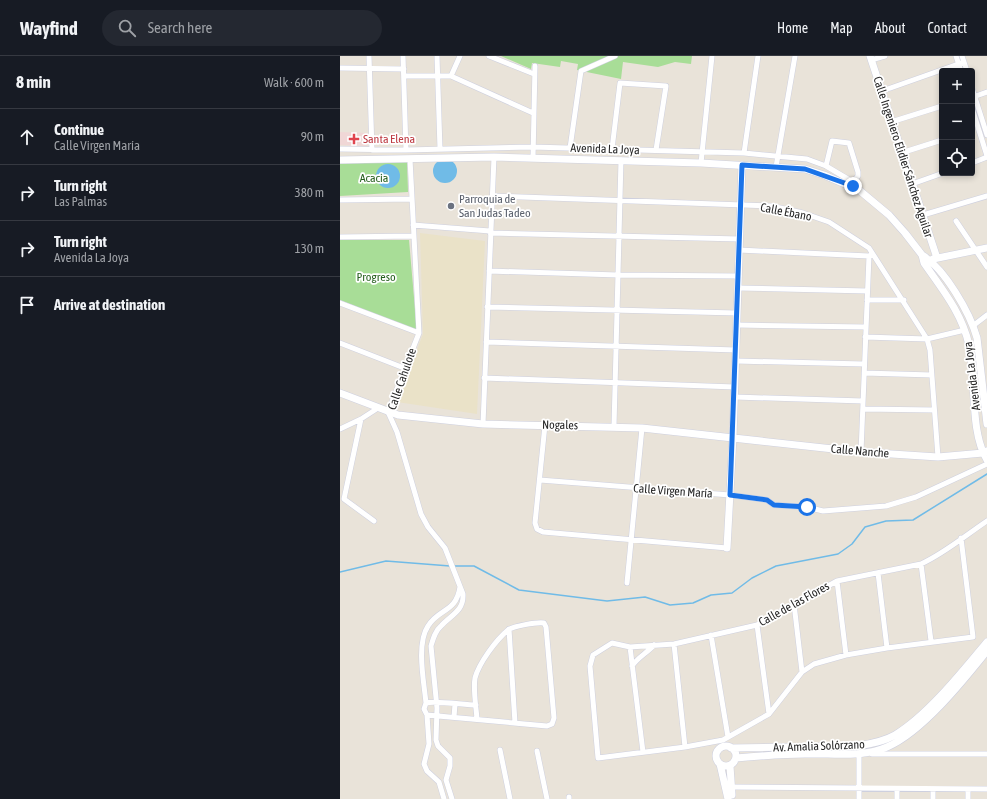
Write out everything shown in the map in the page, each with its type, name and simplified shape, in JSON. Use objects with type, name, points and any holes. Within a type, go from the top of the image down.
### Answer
[{"type":"main road","name":"Calle Ingeniero Elidier Sánchez Aguilar","points":[[871,58],[901,153],[923,215],[928,259]]},
{"type":"main road","name":"Avenida La Joya","points":[[340,160],[494,157],[742,165],[812,171],[859,190],[889,215],[906,233],[956,293],[974,325],[977,338],[987,424]]},
{"type":"main road","points":[[727,548],[735,387],[742,165]]},
{"type":"main road","points":[[928,259],[987,248]]},
{"type":"main road","name":"Avenida La Joya","points":[[928,259],[957,310],[970,347],[979,442],[985,452],[987,460]]},
{"type":"main road","name":"Nogales","points":[[340,393],[388,412],[409,416],[483,424],[614,426],[733,436]]},
{"type":"main road","name":"Calle Nanche","points":[[733,436],[861,452],[938,457],[985,452]]},
{"type":"main road","name":"Av. Amalia Solórzano","points":[[730,748],[857,746],[894,736],[911,723],[939,696],[987,642]]},
{"type":"main road","name":"Av. Amalia Solórzano","points":[[736,758],[772,754],[859,754],[886,747],[905,737],[931,714],[987,651]]},
{"type":"main road","points":[[728,799],[720,764],[717,758],[718,752],[725,747],[730,748],[735,752],[736,758],[730,766],[730,788],[733,799]]},
{"type":"main road","points":[[720,764],[730,766]]},
{"type":"street","points":[[369,56],[372,150]]},
{"type":"street","points":[[403,56],[406,150]]},
{"type":"street","points":[[437,56],[440,149]]},
{"type":"street","points":[[451,76],[460,56]]},
{"type":"street","points":[[488,56],[534,74]]},
{"type":"street","points":[[570,148],[581,71],[615,56]]},
{"type":"street","points":[[701,163],[701,151],[712,56]]},
{"type":"street","points":[[744,153],[758,56]]},
{"type":"street","points":[[776,167],[795,56]]},
{"type":"street","points":[[871,58],[885,56]]},
{"type":"street","points":[[956,56],[965,68]]},
{"type":"street","points":[[961,68],[962,56]]},
{"type":"street","points":[[882,91],[961,63]]},
{"type":"street","points":[[533,158],[532,147],[535,66]]},
{"type":"street","points":[[340,68],[404,69]]},
{"type":"street","points":[[404,76],[451,76],[533,113]]},
{"type":"street","points":[[612,149],[620,83],[666,86],[656,150]]},
{"type":"street","points":[[975,96],[987,92]]},
{"type":"street","points":[[975,102],[987,135]]},
{"type":"street","points":[[891,122],[939,107]]},
{"type":"street","points":[[975,118],[987,156],[975,162]]},
{"type":"street","points":[[975,129],[984,126]]},
{"type":"street","points":[[826,166],[832,140],[849,143],[858,172],[858,176],[853,182]]},
{"type":"street","points":[[901,153],[939,141]]},
{"type":"street","name":"Avenida La Joya","points":[[340,149],[406,150],[532,147],[744,153],[807,160],[826,166],[853,182],[859,190]]},
{"type":"street","points":[[483,424],[494,157]]},
{"type":"street","name":"Calle Cahulote","points":[[410,159],[419,333],[388,412],[397,432],[421,514],[428,527],[447,551],[458,578],[464,601],[461,608],[440,626],[434,636],[431,646],[437,708],[436,740],[438,746],[450,758],[450,766],[446,780],[452,799]]},
{"type":"street","points":[[614,426],[621,160]]},
{"type":"street","points":[[912,184],[939,174]]},
{"type":"street","name":"Calle Ébano","points":[[492,196],[741,205],[784,209],[803,213],[829,222],[861,241],[904,300],[928,338],[938,457]]},
{"type":"street","points":[[923,215],[987,196]]},
{"type":"street","points":[[340,200],[412,199]]},
{"type":"street","points":[[956,221],[987,267]]},
{"type":"street","points":[[413,225],[490,232],[619,237],[740,239]]},
{"type":"street","points":[[340,238],[413,236]]},
{"type":"street","points":[[739,250],[871,254],[867,292],[861,452]]},
{"type":"street","points":[[489,271],[618,275],[738,276]]},
{"type":"street","points":[[738,288],[867,292]]},
{"type":"street","points":[[867,300],[904,300]]},
{"type":"street","points":[[340,303],[419,333]]},
{"type":"street","points":[[487,307],[737,313]]},
{"type":"street","points":[[974,325],[987,315]]},
{"type":"street","points":[[737,325],[866,327]]},
{"type":"street","points":[[865,337],[928,338],[965,330]]},
{"type":"street","points":[[486,342],[736,350]]},
{"type":"street","points":[[340,343],[404,368]]},
{"type":"street","points":[[736,361],[864,364]]},
{"type":"street","points":[[864,373],[932,375]]},
{"type":"street","points":[[484,378],[615,384],[735,387]]},
{"type":"street","points":[[734,397],[863,401]]},
{"type":"street","points":[[340,429],[362,419],[378,408]]},
{"type":"street","points":[[863,409],[934,410]]},
{"type":"street","points":[[362,419],[344,499],[374,521]]},
{"type":"street","points":[[545,425],[535,523],[537,530],[543,532],[632,541],[727,548]]},
{"type":"street","points":[[627,583],[642,428]]},
{"type":"street","name":"Calle Virgen María","points":[[540,480],[730,495],[767,500],[774,505],[807,507],[823,511],[886,506],[916,497],[987,464]]},
{"type":"street","name":"Calle de las Flores","points":[[643,752],[598,758],[590,666],[593,655],[612,644],[630,647],[674,644],[756,625],[837,581],[921,564],[932,559],[987,521]]},
{"type":"street","points":[[630,647],[643,752],[685,747],[722,740],[769,714],[802,672],[814,664],[846,655],[887,648],[931,641],[973,637],[961,538]]},
{"type":"street","points":[[921,564],[931,641]]},
{"type":"street","points":[[878,573],[887,648]]},
{"type":"street","points":[[837,581],[846,655]]},
{"type":"street","points":[[444,799],[439,782],[427,771],[424,764],[428,744],[427,715],[424,709],[426,703],[422,652],[427,626],[455,603],[458,597],[460,584]]},
{"type":"street","points":[[794,604],[802,672]]},
{"type":"street","points":[[427,715],[477,718],[547,726],[552,724],[554,718],[546,627],[544,623],[538,622],[509,629],[484,659],[478,670],[475,681],[477,718]]},
{"type":"street","points":[[756,625],[769,714]]},
{"type":"street","points":[[509,629],[516,723]]},
{"type":"street","points":[[712,636],[728,737]]},
{"type":"street","points":[[674,644],[685,747]]},
{"type":"street","points":[[632,666],[638,658],[650,650],[654,645]]},
{"type":"street","points":[[426,703],[436,702],[476,705]]},
{"type":"street","points":[[454,716],[455,704]]},
{"type":"street","points":[[500,750],[510,799]]},
{"type":"street","points":[[537,751],[547,799]]},
{"type":"street","points":[[859,799],[859,754],[987,754]]},
{"type":"street","points":[[730,788],[860,790],[987,789]]},
{"type":"street","points":[[897,789],[897,799]]},
{"type":"street","points":[[933,789],[933,799]]},
{"type":"street","points":[[968,789],[968,799]]},
{"type":"shaded area","name":"Santa Elena","points":[[340,132],[368,133],[367,146],[340,145]]},
{"type":"shaded area","points":[[420,233],[485,241],[477,414],[397,402],[423,334]]},
{"type":"green space","points":[[501,56],[692,56],[691,64],[675,62],[658,67],[623,62],[621,79],[577,70],[578,64],[561,61],[560,67],[532,63],[531,69]]},
{"type":"green space","name":"Acacia","points":[[407,161],[408,192],[340,196],[340,162]]},
{"type":"green space","name":"Progreso","points":[[340,240],[409,240],[417,332],[340,300]]},
{"type":"water","points":[[445,159],[450,160],[456,166],[456,176],[450,182],[445,183],[440,182],[434,176],[433,171],[434,166],[440,160]]},
{"type":"water","points":[[388,164],[397,167],[400,176],[397,185],[388,188],[379,185],[376,176],[379,167]]},
{"type":"waterway","points":[[454,566],[474,566],[519,590],[607,601],[645,597],[670,605],[693,603],[711,595],[732,593],[752,578],[776,566],[838,554],[852,544],[865,527],[886,521],[913,520],[987,474]]},
{"type":"waterway","points":[[340,572],[386,561],[450,566]]},
{"type":"place","name":"Santa Elena","points":[[354,139]]},
{"type":"place","name":"Parroquia de San Judas Tadeo","points":[[451,206]]},
{"type":"route","points":[[807,507],[774,505],[767,500],[730,495],[742,165],[805,169],[853,186]]}]
